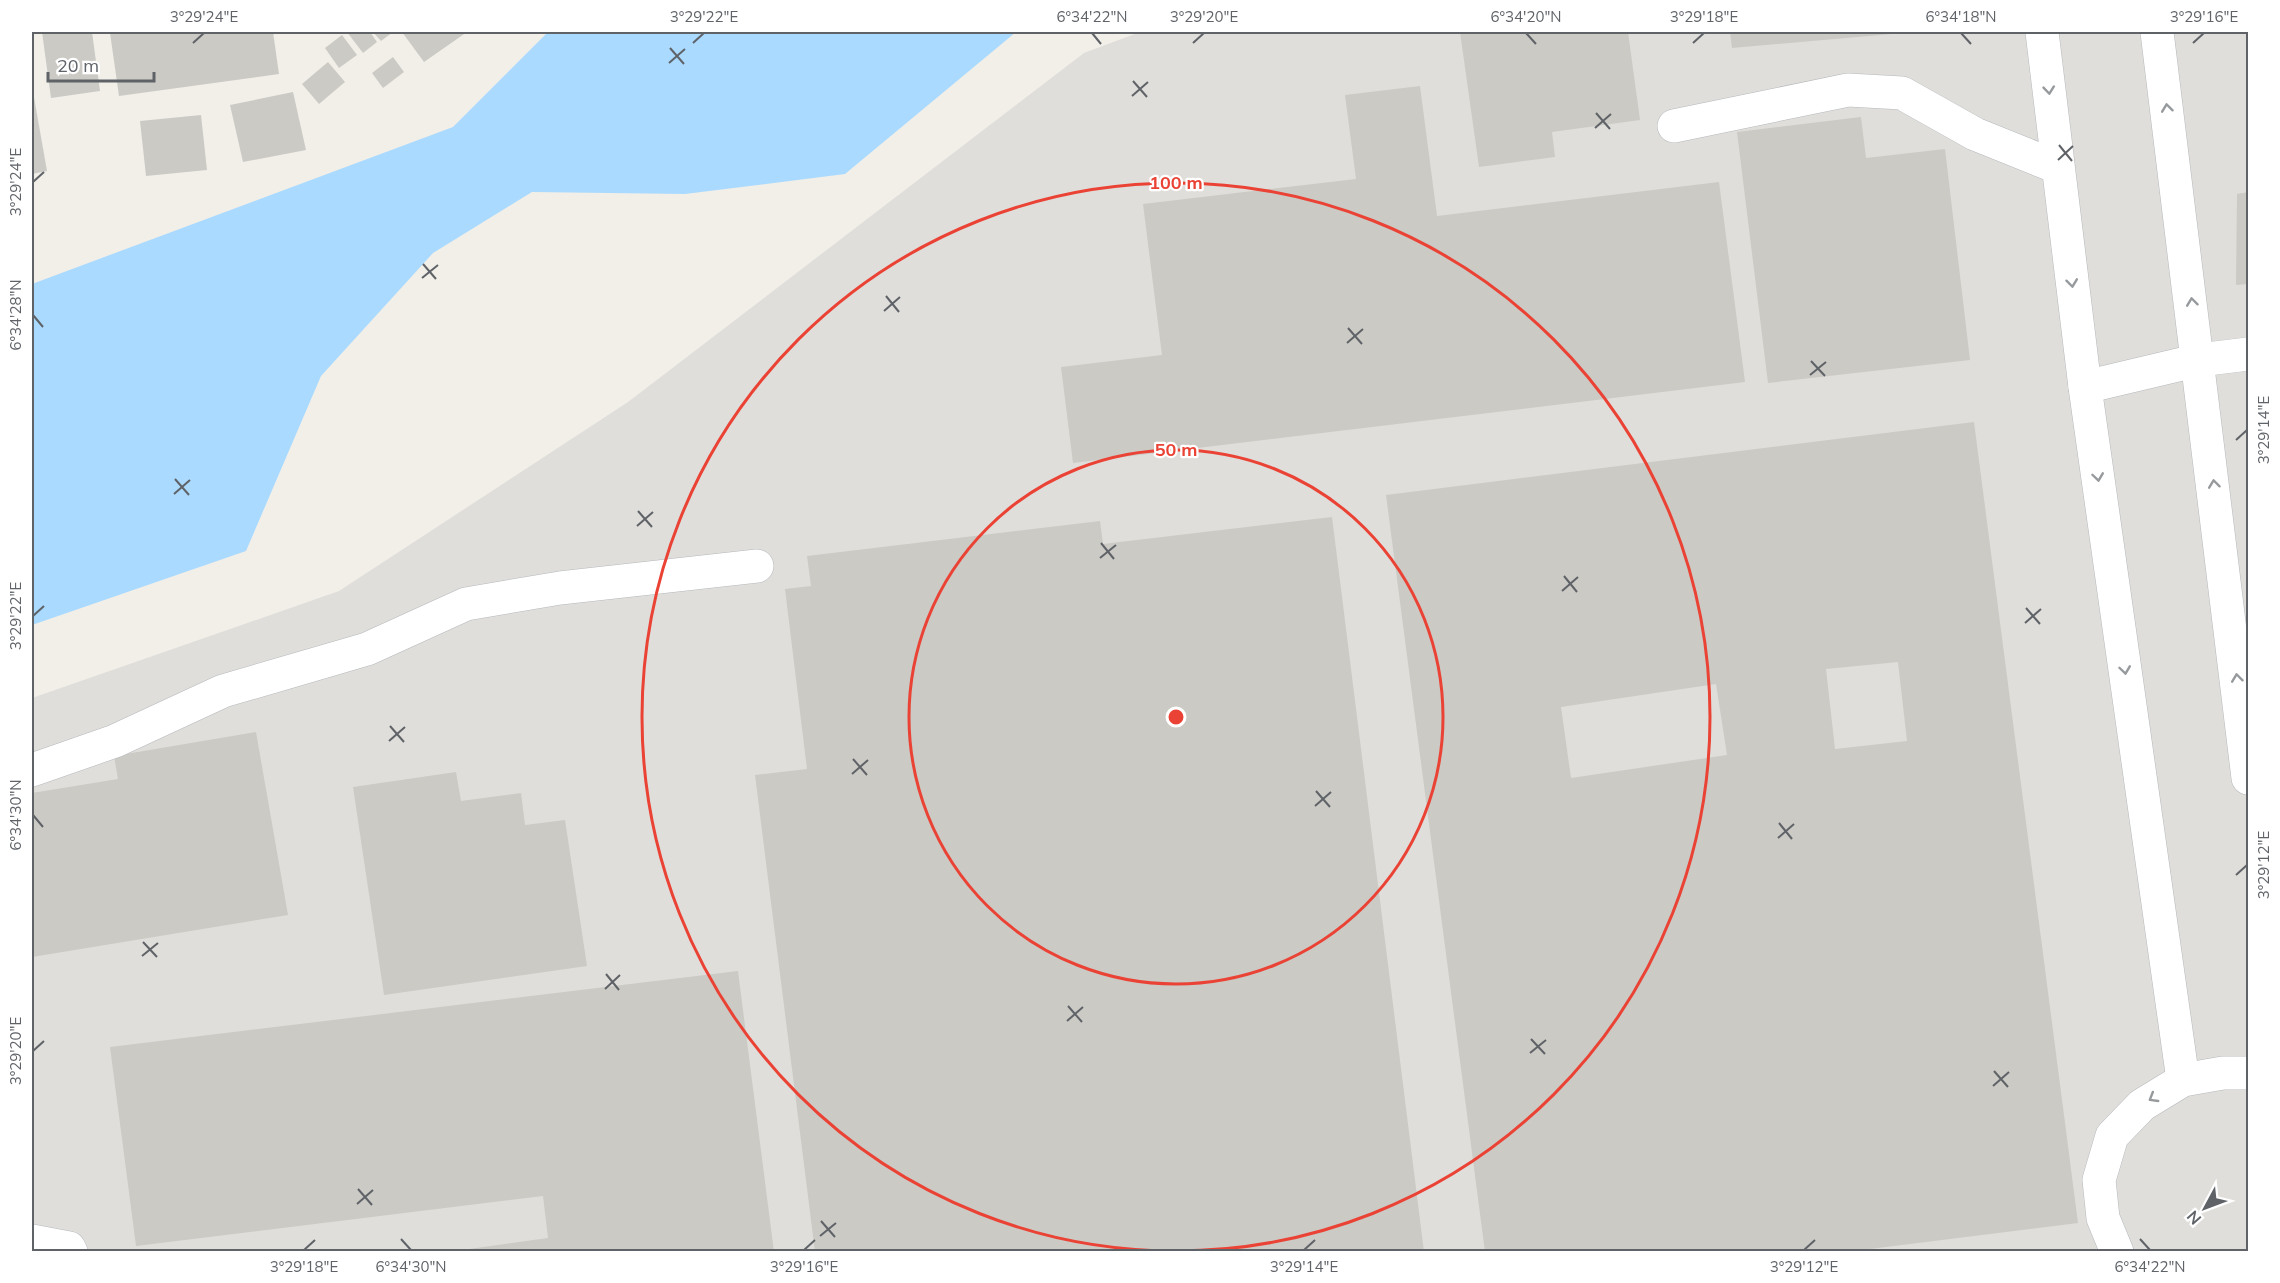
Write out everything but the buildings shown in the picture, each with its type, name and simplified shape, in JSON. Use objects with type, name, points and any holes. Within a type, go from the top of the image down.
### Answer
[{"type":"lane","points":[[2042,32],[2085,387],[2183,1080]]},
{"type":"lane","points":[[2157,32],[2199,360],[2248,778]]},
{"type":"lane","points":[[1674,126],[1848,90],[1902,93],[1975,134],[2057,167]]},
{"type":"lane","points":[[2085,387],[2199,360],[2248,354]]},
{"type":"lane","points":[[32,770],[115,741],[222,691],[367,649],[466,604],[560,588],[757,566]]},
{"type":"lane","points":[[2117,1251],[2103,1218],[2099,1179],[2112,1136],[2142,1105],[2183,1080],[2248,1073]]},
{"type":"lane","points":[[32,1241],[69,1248],[71,1251]]},
{"type":"shaded area","points":[[1140,32],[2248,32],[2248,1251],[32,1251],[32,698],[339,591],[628,402],[1084,53]]},
{"type":"water","points":[[548,32],[1016,32],[845,174],[685,194],[532,192],[433,253],[321,376],[246,551],[32,625],[32,284],[453,127]]}]
